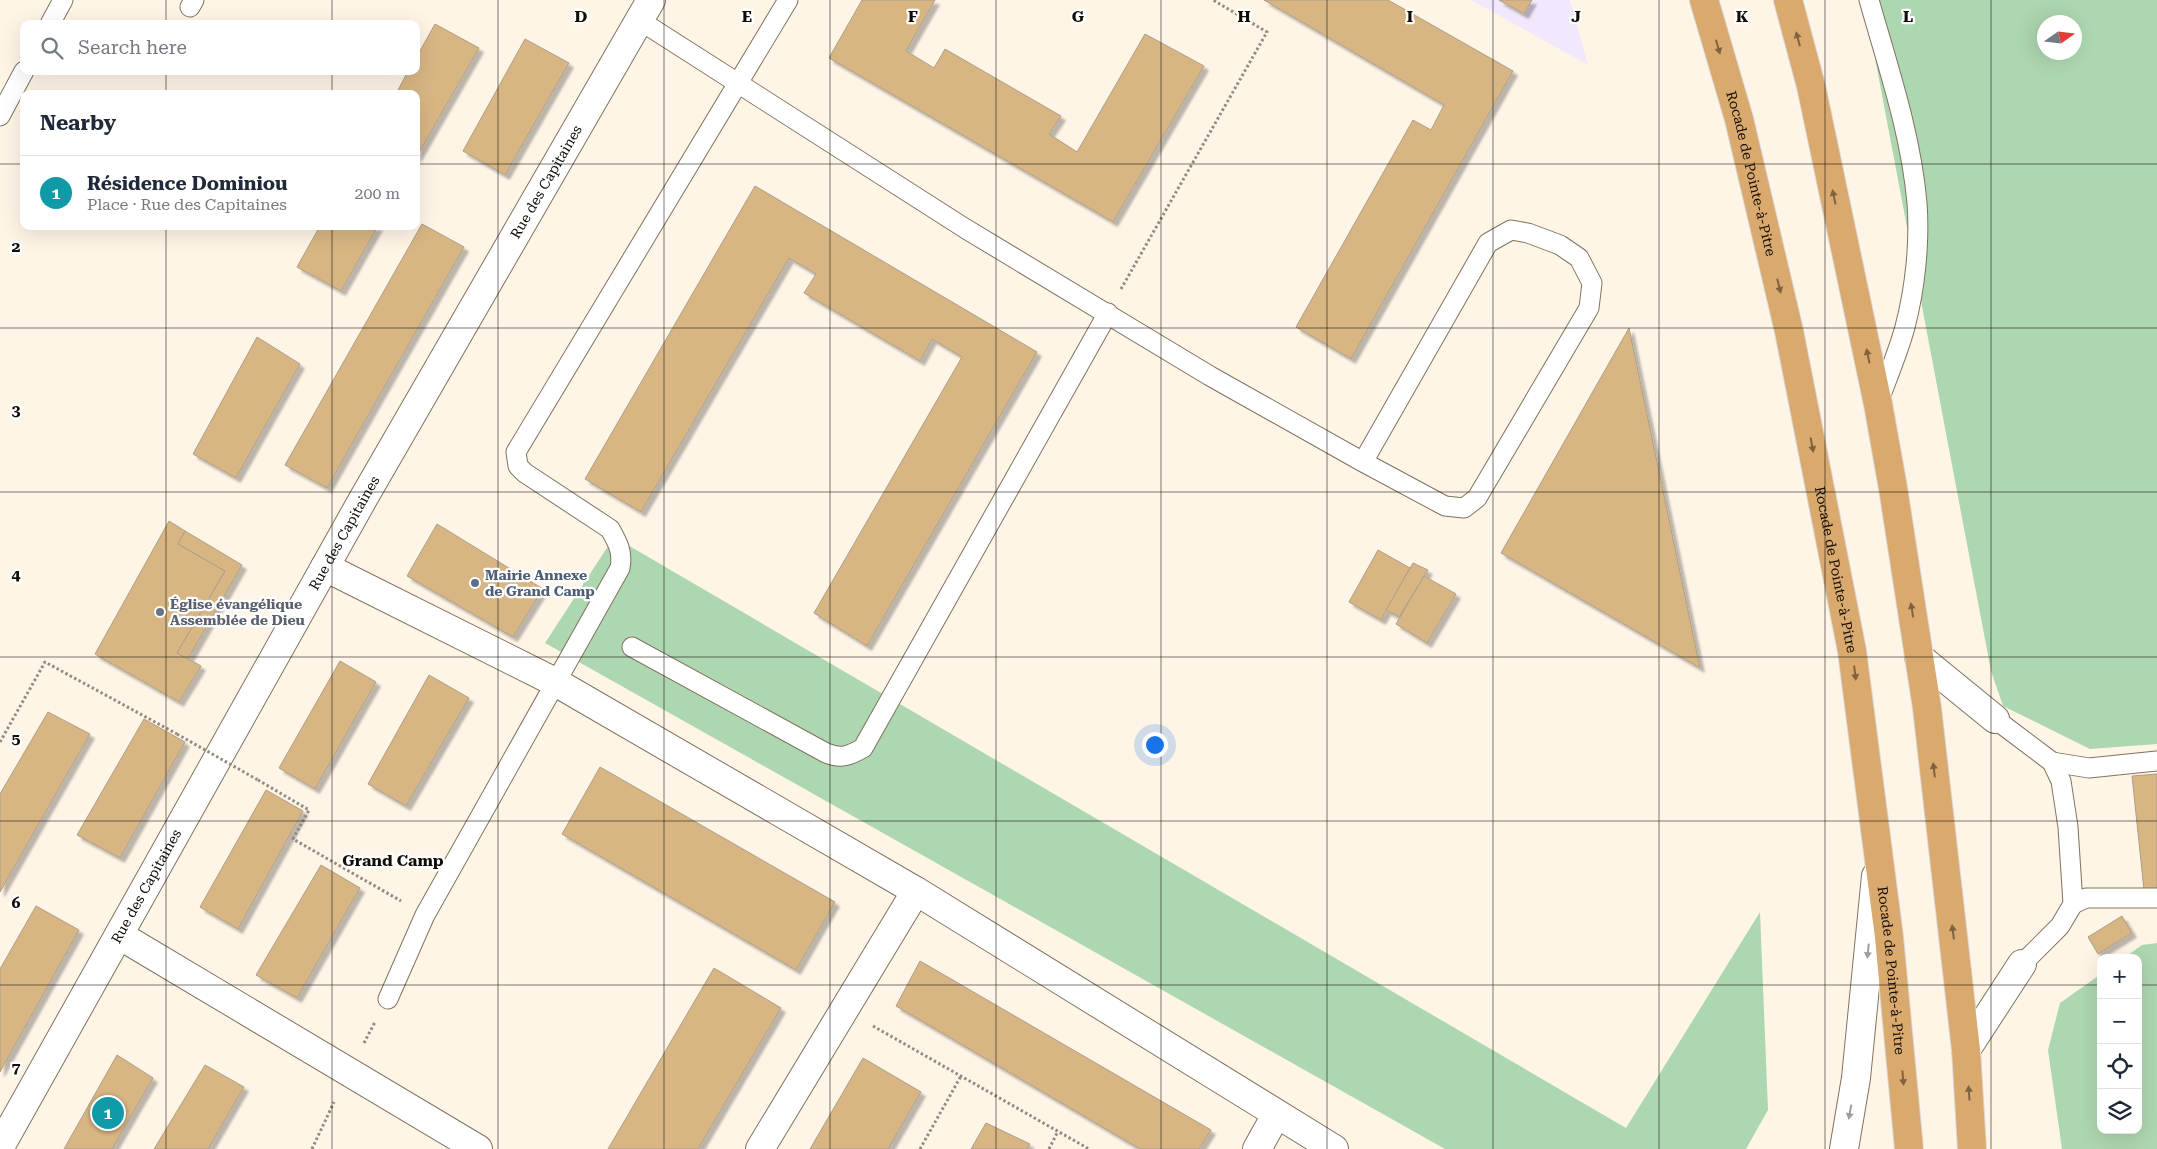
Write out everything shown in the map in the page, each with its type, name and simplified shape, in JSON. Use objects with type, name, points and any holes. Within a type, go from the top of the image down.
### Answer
[{"type":"highway","name":"Rocade de Pointe-à-Pitre","points":[[1704,0],[1738,119],[1789,331],[1852,651],[1889,938],[1909,1149]]},
{"type":"highway","points":[[1788,0],[1811,86],[1878,404],[1919,657],[1966,1050],[1973,1147]]},
{"type":"highway","points":[[1902,1149],[1906,1112]]},
{"type":"street","name":"Rue des Capitaines","points":[[0,1147],[325,567],[645,10]]},
{"type":"street","points":[[325,567],[557,683],[916,891],[1334,1149]]},
{"type":"street","points":[[1919,657],[1995,719]]},
{"type":"street","points":[[1844,1149],[1856,1078],[1878,850]]},
{"type":"street","points":[[760,1149],[916,891]]},
{"type":"street","points":[[118,935],[478,1149]]},
{"type":"street","points":[[1966,1050],[2022,964]]},
{"type":"street","points":[[1256,1149],[1276,1114]]},
{"type":"lane","points":[[52,20],[63,0]]},
{"type":"lane","points":[[388,999],[425,915],[620,568],[622,557],[618,542],[610,529],[524,473],[518,466],[516,452],[788,0]]},
{"type":"lane","points":[[1869,0],[1901,113],[1917,204],[1917,241],[1913,284],[1905,327],[1878,404]]},
{"type":"lane","points":[[645,10],[739,84],[966,229],[1210,376],[1363,462],[1445,506],[1464,508],[1477,498],[1589,308],[1592,283],[1579,258],[1560,245],[1528,233],[1511,230],[1488,243],[1363,462]]},
{"type":"lane","points":[[0,116],[22,75]]},
{"type":"lane","points":[[632,646],[826,753],[836,757],[848,756],[862,748],[1108,313]]},
{"type":"lane","points":[[1995,719],[2052,762],[2061,781],[2067,818],[2073,904],[2060,926],[2022,964]]},
{"type":"lane","points":[[2052,762],[2089,768],[2157,761]]},
{"type":"lane","points":[[2073,904],[2086,898],[2157,898]]},
{"type":"path","points":[[1108,313],[1267,32],[1213,0]]},
{"type":"path","points":[[0,742],[45,662],[177,734],[309,810],[294,839],[425,915]]},
{"type":"path","points":[[844,1010],[1089,1149]]},
{"type":"path","points":[[920,1149],[961,1076]]},
{"type":"path","points":[[1049,1149],[1058,1132]]},
{"type":"shaded area","points":[[1471,0],[1570,0],[1588,65]]},
{"type":"green space","points":[[1864,0],[2157,0],[2157,744],[2090,749],[2003,706],[1991,671]]},
{"type":"green space","points":[[614,537],[1626,1128],[1760,912],[1768,1110],[1746,1149],[1445,1149],[545,643]]},
{"type":"green space","points":[[2157,943],[2157,1149],[2062,1149],[2048,1050],[2060,1003],[2097,977],[2097,1134],[2142,1134],[2142,954],[2130,954],[2142,945]]},
{"type":"building","points":[[862,0],[935,0],[906,51],[934,68],[945,49],[1061,116],[1049,134],[1077,152],[1145,34],[1204,66],[1113,222],[829,58]]},
{"type":"building","points":[[1264,0],[1388,0],[1513,71],[1351,359],[1296,327],[1413,120],[1431,130],[1444,105]]},
{"type":"building","points":[[1499,0],[1532,0],[1524,14]]},
{"type":"building","points":[[435,24],[479,48],[420,151],[420,90],[398,90],[406,75],[420,75],[420,51]]},
{"type":"building","points":[[525,39],[569,63],[505,175],[463,151]]},
{"type":"building","points":[[755,186],[1037,352],[867,646],[814,613],[962,357],[932,339],[920,361],[804,293],[816,274],[789,258],[641,512],[585,479]]},
{"type":"building","points":[[422,224],[464,247],[327,488],[285,465]]},
{"type":"building","points":[[318,230],[376,230],[341,291],[297,267]]},
{"type":"building","points":[[1629,328],[1700,668],[1501,553]]},
{"type":"building","points":[[257,337],[300,364],[236,478],[193,454]]},
{"type":"building","name":"Église évangélique Assemblée de Dieu","points":[[169,521],[185,531],[178,544],[225,571],[177,653],[201,666],[179,702],[95,654]]},
{"type":"building","name":"Mairie Annexe de Grand Camp","points":[[437,524],[543,589],[513,637],[407,576]]},
{"type":"building","points":[[185,531],[242,565],[188,659],[177,653],[225,571],[178,544]]},
{"type":"building","points":[[1378,550],[1410,568],[1381,620],[1349,602]]},
{"type":"building","points":[[1413,563],[1428,570],[1399,617],[1386,610]]},
{"type":"building","points":[[1424,576],[1456,594],[1427,643],[1396,624]]},
{"type":"building","points":[[340,661],[376,682],[315,789],[279,768]]},
{"type":"building","points":[[429,675],[469,698],[406,806],[368,784]]},
{"type":"building","points":[[48,712],[90,734],[0,892],[0,794]]},
{"type":"building","points":[[144,719],[185,742],[120,858],[77,835]]},
{"type":"building","points":[[600,767],[835,902],[796,970],[562,834]]},
{"type":"building","points":[[2157,774],[2157,888],[2144,890],[2132,776]]},
{"type":"building","points":[[266,790],[303,811],[238,929],[200,907]]},
{"type":"building","points":[[321,865],[360,888],[297,998],[256,975]]},
{"type":"building","points":[[36,906],[79,930],[0,1072],[0,969]]},
{"type":"building","points":[[2122,916],[2132,933],[2098,954],[2088,937]]},
{"type":"building","points":[[920,961],[1211,1130],[1199,1149],[1140,1149],[896,1006]]},
{"type":"building","points":[[714,968],[781,1008],[698,1149],[608,1149]]},
{"type":"building","points":[[117,1055],[153,1078],[112,1149],[64,1149]]},
{"type":"building","points":[[863,1058],[921,1092],[888,1149],[810,1149]]},
{"type":"building","points":[[205,1065],[244,1087],[208,1149],[154,1149]]},
{"type":"building","points":[[986,1123],[1030,1144],[1027,1149],[971,1149]]},
{"type":"place","name":"Mairie Annexe de Grand Camp","points":[[475,583]]},
{"type":"place","name":"Église évangélique Assemblée de Dieu","points":[[160,612]]},
{"type":"place","name":"Résidence Dominiou","points":[[108,1113]]},
{"type":"district","name":"Grand Camp","points":[[393,860]]}]
